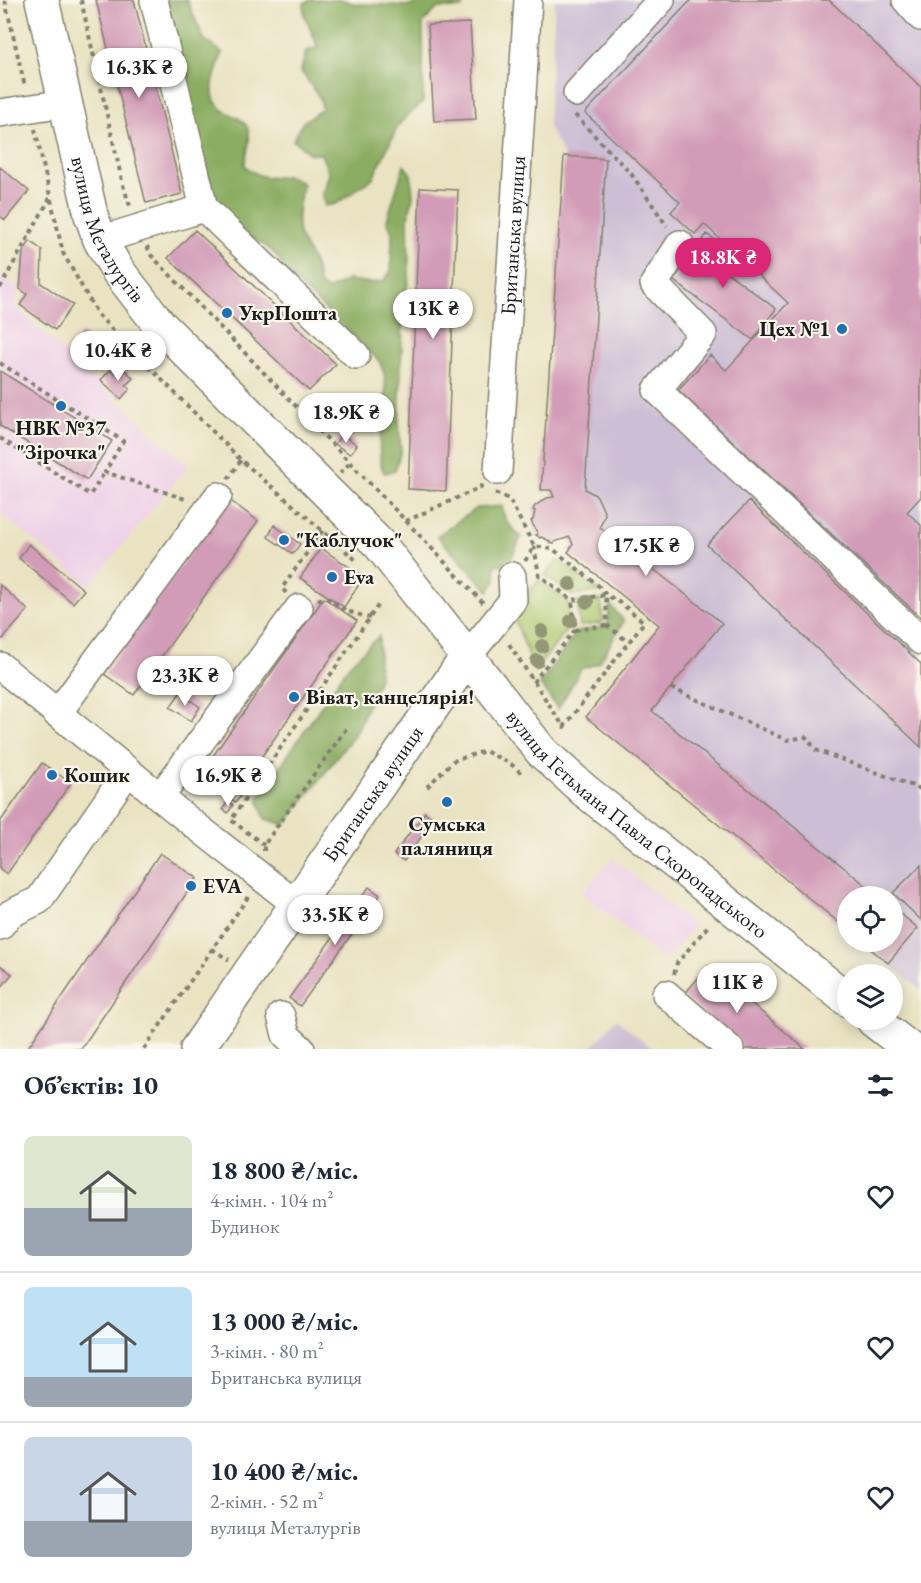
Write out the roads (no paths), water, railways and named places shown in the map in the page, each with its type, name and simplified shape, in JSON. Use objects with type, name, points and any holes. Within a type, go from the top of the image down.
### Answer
[{"type":"main road","name":"вулиця Металургів","points":[[42,0],[91,215],[100,240],[118,271],[160,324],[380,545],[467,657]]},
{"type":"main road","name":"Британська вулиця","points":[[197,1049],[467,657]]},
{"type":"main road","name":"вулиця Гетьмана Павла Скоропадського","points":[[467,657],[542,752],[576,783],[837,991]]},
{"type":"main road","points":[[886,1030],[910,1049]]},
{"type":"street","points":[[154,0],[204,208],[356,355]]},
{"type":"street","name":"Британська вулиця","points":[[492,472],[528,0]]},
{"type":"street","points":[[577,93],[661,0]]},
{"type":"street","points":[[906,0],[921,17]]},
{"type":"street","points":[[0,113],[65,103]]},
{"type":"street","points":[[100,240],[204,208]]},
{"type":"street","points":[[680,244],[654,284],[704,334],[657,390],[921,641]]},
{"type":"street","points":[[57,714],[213,502]]},
{"type":"street","points":[[467,657],[513,600],[512,576]]},
{"type":"street","points":[[160,797],[299,608]]},
{"type":"street","points":[[0,666],[297,905]]},
{"type":"street","points":[[0,926],[10,914],[39,900],[128,771]]},
{"type":"street","points":[[666,994],[730,1049]]},
{"type":"street","points":[[281,1016],[286,1035],[301,1049]]},
{"type":"place","name":"УкрПошта","points":[[227,313]]},
{"type":"place","name":"Цех №1","points":[[842,329]]},
{"type":"place","name":"НВК №37 \"Зірочка\"","points":[[61,406]]},
{"type":"place","name":"\"Каблучок\"","points":[[284,540]]},
{"type":"place","name":"Eva","points":[[332,577]]},
{"type":"place","name":"Віват, канцелярія!","points":[[294,697]]},
{"type":"place","name":"Кошик","points":[[52,775]]},
{"type":"place","name":"Сумська паляниця","points":[[447,802]]},
{"type":"place","name":"EVA","points":[[191,886]]}]
